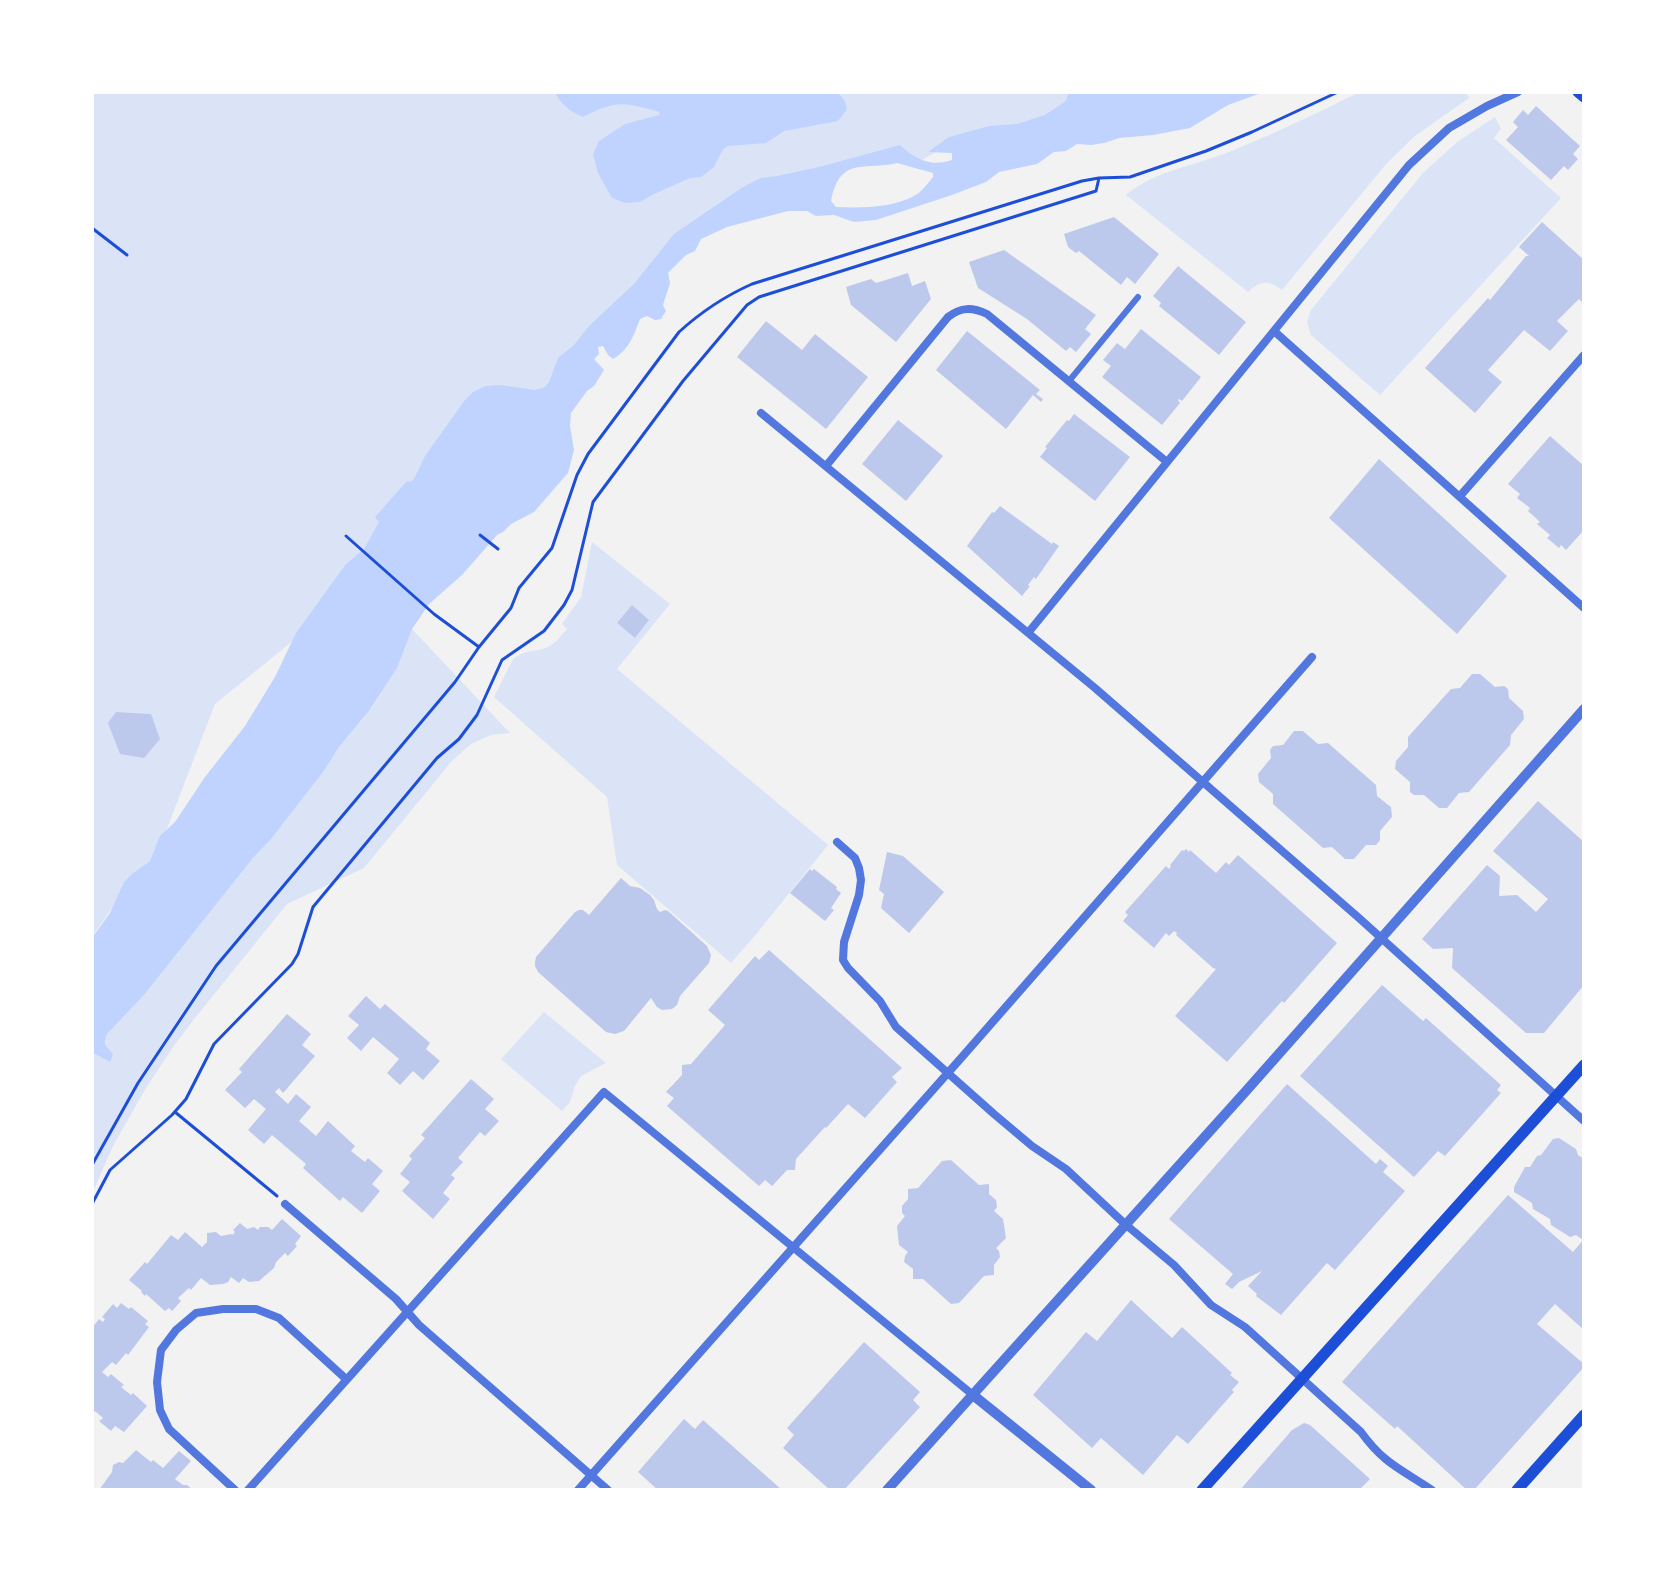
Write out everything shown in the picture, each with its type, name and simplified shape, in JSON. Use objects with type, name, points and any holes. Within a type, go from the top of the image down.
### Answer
[{"type":"main road","points":[[1578,92],[1584,97]]},
{"type":"main road","points":[[1202,1490],[1584,1065]]},
{"type":"main road","points":[[1517,1490],[1584,1415]]},
{"type":"street","points":[[1028,633],[1409,165],[1449,128],[1518,92]]},
{"type":"street","points":[[1069,381],[1138,297]]},
{"type":"street","points":[[826,466],[948,317],[960,309],[974,309],[987,314],[1167,462]]},
{"type":"street","points":[[1274,331],[1584,608]]},
{"type":"street","points":[[1460,496],[1584,355]]},
{"type":"street","points":[[761,413],[1095,688],[1584,1121]]},
{"type":"street","points":[[578,1490],[1312,657]]},
{"type":"street","points":[[887,1490],[1584,709]]},
{"type":"street","points":[[837,842],[855,858],[861,880],[844,942],[843,960],[880,1001],[903,1034],[1032,1146],[1066,1169],[1174,1265],[1211,1305],[1245,1327],[1361,1432],[1389,1463],[1432,1490]]},
{"type":"street","points":[[248,1490],[604,1092],[1091,1490]]},
{"type":"street","points":[[285,1204],[396,1299],[419,1325],[608,1490]]},
{"type":"street","points":[[235,1490],[169,1429],[160,1410],[157,1382],[161,1350],[176,1330],[196,1313],[256,1309],[279,1318],[346,1379]]},
{"type":"path","points":[[92,1165],[138,1083],[216,966],[455,682],[511,608],[519,588],[552,548],[577,475],[588,454],[679,332],[720,300],[752,284],[1082,181],[1130,177],[1206,151],[1338,92]]},
{"type":"path","points":[[92,1204],[110,1170],[186,1099],[214,1044],[292,964],[313,907],[437,758],[459,739],[477,715],[502,660],[544,631],[564,605],[572,590],[593,502],[683,381],[747,305],[759,297],[1096,191],[1099,178]]},
{"type":"path","points":[[92,228],[127,255]]},
{"type":"path","points":[[480,535],[498,549]]},
{"type":"path","points":[[346,536],[434,614],[479,647]]},
{"type":"path","points":[[175,1112],[285,1204]]},
{"type":"shaded area","points":[[92,92],[1073,92],[1070,103],[1049,118],[962,137],[915,164],[876,158],[707,215],[561,380],[310,627],[215,704],[153,865],[128,885],[92,937]]},
{"type":"shaded area","points":[[1360,92],[1466,92],[1469,98],[1415,136],[1387,163],[1282,290],[1265,283],[1248,292],[1126,195],[1163,174],[1229,152]]},
{"type":"shaded area","points":[[1495,117],[1501,129],[1494,138],[1561,198],[1380,395],[1311,335],[1307,322],[1311,310],[1423,173],[1457,142]]},
{"type":"shaded area","points":[[592,542],[670,604],[617,669],[828,845],[731,963],[617,865],[607,797],[494,697],[513,659],[549,646],[567,629],[562,624],[581,597]]},
{"type":"shaded area","points":[[412,629],[510,733],[491,735],[471,744],[452,761],[364,868],[287,904],[173,1047],[113,1146],[92,1194],[92,1056],[95,1054],[110,1062],[105,1039],[108,1033],[144,995],[365,716],[388,681]]},
{"type":"shaded area","points":[[544,1012],[606,1063],[581,1076],[570,1102],[562,1111],[501,1059]]},
{"type":"water","points":[[555,92],[837,92],[847,109],[838,121],[784,131],[766,143],[728,146],[723,149],[714,167],[701,177],[690,178],[640,202],[625,203],[612,198],[598,173],[593,154],[599,141],[625,124],[659,115],[660,112],[621,104],[583,117],[566,107]]},
{"type":"water","points":[[1069,92],[1264,92],[1228,105],[1190,128],[1091,145],[1077,144],[1066,151],[1054,152],[1037,164],[999,172],[986,182],[876,220],[854,222],[834,215],[816,216],[807,211],[788,211],[727,227],[701,239],[695,251],[686,255],[668,273],[670,283],[663,305],[666,311],[661,319],[647,316],[640,319],[627,347],[613,359],[603,346],[598,347],[599,354],[594,359],[604,370],[571,413],[574,450],[568,473],[534,512],[497,535],[462,575],[429,604],[412,629],[397,668],[369,711],[271,839],[144,995],[108,1033],[106,1044],[113,1054],[110,1062],[95,1054],[92,1056],[92,938],[110,913],[124,882],[150,861],[160,836],[175,822],[245,726],[275,677],[296,633],[346,564],[364,549],[379,522],[375,517],[407,481],[414,479],[425,456],[473,392],[486,386],[535,390],[545,387],[558,358],[634,284],[674,234],[761,178],[819,167],[900,145],[924,161],[937,163],[952,160],[952,153],[928,152],[949,137],[989,126],[1017,124],[1045,115],[1066,101]],"holes":[[[897,163],[933,173],[920,192],[896,203],[836,207],[831,201],[841,177],[855,168]]]},
{"type":"building","points":[[1536,106],[1580,146],[1573,154],[1578,159],[1568,170],[1564,166],[1551,180],[1506,140],[1518,127],[1513,122],[1523,110],[1528,115]]},
{"type":"building","points":[[1114,217],[1159,254],[1135,284],[1127,277],[1121,285],[1079,251],[1076,253],[1068,247],[1064,234]]},
{"type":"building","points":[[1542,222],[1584,260],[1584,304],[1579,299],[1557,321],[1568,331],[1550,351],[1524,330],[1488,370],[1502,382],[1475,413],[1425,368],[1529,256],[1519,247]]},
{"type":"building","points":[[1004,250],[1096,315],[1085,329],[1091,334],[1076,352],[1070,347],[1066,351],[1027,319],[978,288],[969,262]]},
{"type":"building","points":[[1178,266],[1246,322],[1219,355],[1159,306],[1161,303],[1153,296]]},
{"type":"building","points":[[908,273],[912,286],[925,281],[931,299],[896,342],[851,305],[846,287],[871,279],[876,283]]},
{"type":"building","points":[[766,321],[802,350],[815,334],[868,377],[826,429],[737,357]]},
{"type":"building","points":[[1141,329],[1201,377],[1182,401],[1178,400],[1180,403],[1162,425],[1102,377],[1111,366],[1103,360],[1117,343],[1125,349]]},
{"type":"building","points":[[967,331],[1040,390],[1036,394],[1043,399],[1041,402],[1033,395],[1006,429],[936,370]]},
{"type":"building","points":[[1074,414],[1130,457],[1095,501],[1040,457]]},
{"type":"building","points":[[898,420],[943,456],[906,501],[862,464]]},
{"type":"building","points":[[1550,436],[1584,466],[1584,530],[1566,550],[1547,538],[1550,535],[1537,524],[1540,522],[1528,511],[1530,508],[1517,498],[1520,494],[1508,484]]},
{"type":"building","points":[[1379,459],[1507,576],[1457,634],[1329,518]]},
{"type":"building","points":[[1000,506],[1059,546],[1022,596],[967,546]]},
{"type":"building","points":[[632,605],[649,620],[635,638],[617,623]]},
{"type":"building","points":[[1472,674],[1480,674],[1495,687],[1508,689],[1509,698],[1523,711],[1524,719],[1511,735],[1510,745],[1469,792],[1459,793],[1447,808],[1439,808],[1424,795],[1410,792],[1410,782],[1395,769],[1396,761],[1408,747],[1408,737],[1451,689],[1460,688]]},
{"type":"building","points":[[116,712],[151,714],[160,739],[144,758],[120,754],[108,723]]},
{"type":"building","points":[[1294,731],[1303,731],[1318,744],[1328,743],[1376,785],[1377,796],[1391,807],[1392,817],[1380,831],[1380,840],[1376,845],[1366,845],[1354,859],[1345,859],[1332,847],[1323,848],[1273,804],[1273,794],[1259,782],[1258,774],[1271,758],[1270,750],[1273,746],[1283,745]]},
{"type":"building","points":[[1538,801],[1584,842],[1584,985],[1544,1033],[1526,1033],[1452,968],[1453,948],[1433,949],[1422,939],[1487,865],[1500,876],[1499,896],[1517,895],[1536,912],[1548,899],[1493,851]]},
{"type":"building","points":[[1186,849],[1216,873],[1238,855],[1337,943],[1227,1062],[1175,1016],[1216,969],[1174,931],[1169,936],[1166,933],[1154,948],[1123,921],[1128,915],[1125,912],[1166,866],[1169,869],[1182,850]]},
{"type":"building","points":[[887,852],[903,856],[944,892],[909,933],[881,908],[884,894],[879,890]]},
{"type":"building","points":[[810,869],[814,869],[841,893],[825,921],[790,893]]},
{"type":"building","points":[[621,878],[650,895],[660,912],[668,911],[707,946],[711,955],[709,963],[680,996],[677,1005],[662,1010],[651,998],[624,1031],[615,1034],[606,1032],[538,972],[535,962],[575,912],[583,910],[589,915]]},
{"type":"building","points":[[769,950],[902,1068],[892,1077],[897,1082],[865,1118],[848,1104],[796,1159],[795,1170],[787,1170],[772,1186],[765,1180],[759,1186],[667,1106],[674,1098],[666,1092],[682,1075],[682,1065],[691,1064],[725,1025],[708,1010],[755,956],[759,960]]},
{"type":"building","points":[[1382,985],[1423,1021],[1426,1018],[1501,1085],[1497,1090],[1501,1093],[1445,1156],[1438,1151],[1414,1177],[1300,1076]]},
{"type":"building","points":[[366,996],[380,1009],[385,1004],[430,1043],[426,1049],[440,1061],[423,1080],[413,1071],[400,1085],[387,1073],[399,1059],[373,1037],[361,1051],[347,1038],[359,1025],[348,1016]]},
{"type":"building","points":[[287,1014],[311,1034],[302,1045],[315,1056],[283,1093],[279,1088],[275,1092],[288,1104],[296,1094],[311,1107],[299,1121],[316,1136],[328,1121],[355,1146],[351,1151],[365,1162],[368,1158],[383,1171],[372,1184],[380,1191],[362,1213],[343,1197],[340,1201],[303,1168],[306,1164],[272,1135],[264,1144],[248,1130],[266,1109],[254,1099],[245,1108],[225,1090],[242,1072],[239,1069]]},
{"type":"building","points":[[471,1079],[494,1099],[485,1109],[499,1121],[485,1136],[480,1132],[458,1158],[463,1162],[451,1175],[455,1178],[443,1193],[450,1199],[433,1219],[402,1191],[410,1182],[400,1174],[412,1159],[409,1156],[425,1138],[421,1135]]},
{"type":"building","points":[[1287,1084],[1376,1164],[1380,1159],[1388,1166],[1383,1172],[1405,1191],[1335,1270],[1327,1263],[1281,1315],[1248,1286],[1262,1271],[1239,1282],[1232,1289],[1225,1284],[1233,1274],[1169,1219]]},
{"type":"building","points":[[1559,1138],[1576,1149],[1584,1159],[1584,1330],[1555,1304],[1537,1324],[1584,1367],[1474,1490],[1467,1490],[1397,1426],[1395,1429],[1342,1382],[1508,1195],[1573,1252],[1583,1240],[1576,1235],[1570,1237],[1551,1225],[1550,1219],[1514,1192],[1525,1167],[1530,1167],[1553,1139]]},
{"type":"building","points":[[951,1160],[979,1185],[989,1184],[989,1194],[996,1200],[994,1211],[1003,1219],[1006,1238],[996,1248],[1000,1257],[994,1265],[994,1275],[984,1276],[959,1303],[951,1304],[923,1279],[913,1279],[913,1269],[904,1262],[908,1252],[899,1245],[897,1226],[905,1216],[902,1206],[908,1199],[908,1189],[918,1188],[942,1161]]},
{"type":"building","points":[[282,1219],[301,1236],[288,1256],[285,1253],[259,1281],[249,1282],[243,1278],[239,1283],[231,1277],[223,1284],[210,1285],[201,1278],[191,1290],[189,1288],[178,1298],[181,1301],[172,1311],[169,1308],[165,1311],[129,1280],[171,1235],[178,1240],[185,1232],[202,1247],[207,1242],[207,1233],[232,1235],[240,1223],[247,1229],[268,1227],[272,1230]]},
{"type":"building","points":[[1131,1300],[1172,1338],[1182,1327],[1239,1382],[1232,1390],[1234,1392],[1188,1444],[1177,1435],[1143,1475],[1101,1438],[1092,1448],[1033,1395],[1086,1332],[1097,1341]]},
{"type":"building","points":[[121,1303],[148,1321],[145,1324],[149,1327],[128,1355],[126,1353],[116,1365],[112,1362],[102,1372],[108,1377],[111,1374],[124,1385],[121,1387],[147,1406],[124,1432],[115,1426],[111,1431],[99,1421],[103,1418],[95,1411],[92,1415],[92,1328],[99,1319],[103,1322],[105,1319],[102,1317],[113,1304],[117,1308]]},
{"type":"building","points":[[864,1342],[920,1392],[913,1400],[920,1407],[844,1490],[830,1490],[783,1448],[794,1435],[787,1428]]},
{"type":"building","points":[[684,1419],[695,1429],[703,1420],[782,1490],[658,1490],[638,1472]]},
{"type":"building","points":[[1304,1423],[1370,1479],[1359,1490],[1240,1490],[1292,1430]]},
{"type":"building","points":[[136,1450],[163,1468],[179,1451],[191,1461],[175,1479],[193,1490],[99,1490],[112,1472],[113,1465],[123,1463]]}]
